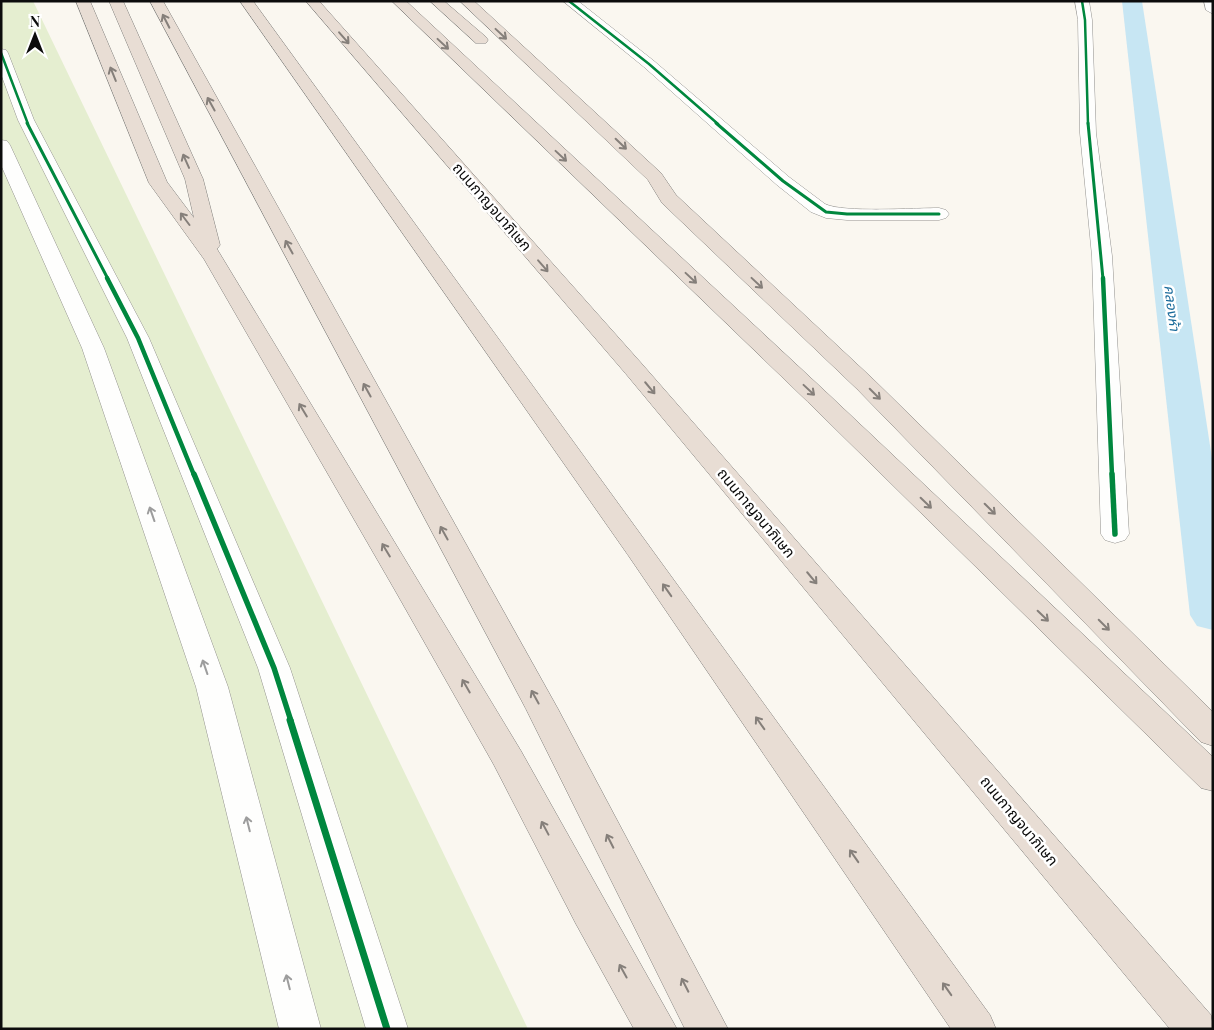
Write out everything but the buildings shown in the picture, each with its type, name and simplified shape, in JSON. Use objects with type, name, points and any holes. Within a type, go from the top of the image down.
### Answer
[{"type":"highway","points":[[83,1],[158,182],[214,258],[411,592],[509,760],[590,912],[656,1029]]},
{"type":"highway","points":[[116,1],[194,179],[214,258]]},
{"type":"highway","points":[[156,1],[542,709],[707,1029]]},
{"type":"highway","points":[[246,1],[638,549],[975,1029]]},
{"type":"highway","name":"ถนนกาญจนาภิเษก","points":[[312,1],[634,370],[1196,1029]]},
{"type":"highway","points":[[436,1],[496,54]]},
{"type":"highway","points":[[466,1],[649,171],[670,199],[708,238],[865,384],[1213,733]]},
{"type":"highway","points":[[403,6],[656,245],[1213,778]]},
{"type":"highway","points":[[548,99],[638,178],[670,199]]},
{"type":"street","points":[[569,1],[649,64],[783,181],[818,208],[835,214],[939,214]]},
{"type":"street","points":[[1082,1],[1088,133],[1102,256],[1115,534]]},
{"type":"street","points":[[1211,1],[1213,10]]},
{"type":"street","points":[[1,53],[26,120],[138,338],[274,668],[387,1029]]},
{"type":"street","points":[[1,145],[93,348],[212,687],[300,1029]]},
{"type":"street","points":[[39,230],[78,222]]},
{"type":"green space","points":[[1,1],[33,1],[528,1029],[1,1029]]},
{"type":"waterway","name":"คลองห้า","points":[[1132,1],[1213,615]]},
{"type":"cycle path","points":[[569,1],[649,64],[783,181],[818,208],[826,212],[847,214],[939,214]]},
{"type":"cycle path","points":[[1082,1],[1085,20],[1088,133],[1102,256],[1115,534]]},
{"type":"cycle path","points":[[1,53],[26,120],[138,338],[274,668],[387,1029]]}]
